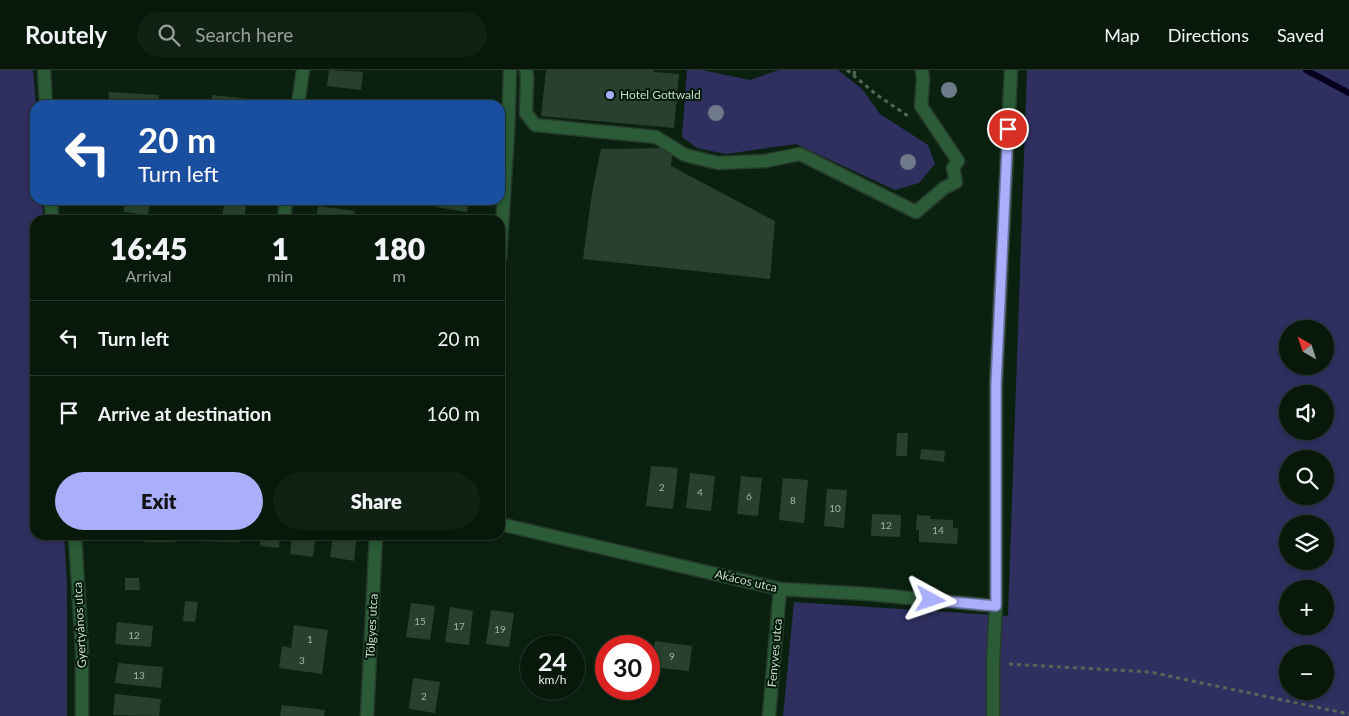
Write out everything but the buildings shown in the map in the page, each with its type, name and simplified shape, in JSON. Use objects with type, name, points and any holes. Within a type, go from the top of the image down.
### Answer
[{"type":"street","points":[[44,70],[46,100]]},
{"type":"street","points":[[299,100],[303,70]]},
{"type":"street","points":[[505,179],[510,70]]},
{"type":"street","points":[[526,70],[526,113],[535,125],[656,137],[685,155],[718,163],[765,161],[800,154],[916,212],[944,188],[956,182],[953,168],[958,161],[921,106],[922,70]]},
{"type":"street","points":[[993,716],[996,606],[996,384],[1011,70]]},
{"type":"street","name":"Akácos utca","points":[[505,525],[780,589],[868,594],[996,606]]},
{"type":"street","name":"Gyertyános utca","points":[[75,540],[82,651],[82,716]]},
{"type":"street","name":"Tölgyes utca","points":[[368,716],[376,540]]},
{"type":"street","name":"Fenyves utca","points":[[769,716],[780,589]]},
{"type":"path","points":[[847,70],[877,95],[912,119]]},
{"type":"path","points":[[854,75],[855,70]]},
{"type":"path","points":[[993,663],[1150,672],[1349,714]]},
{"type":"shaded area","points":[[0,70],[33,70],[36,100],[30,100],[30,205],[42,205],[43,215],[30,215],[30,540],[64,540],[67,586],[67,716],[0,716]]},
{"type":"shaded area","points":[[687,70],[702,70],[750,80],[779,70],[838,70],[862,89],[880,114],[928,145],[935,164],[919,183],[895,190],[796,144],[726,154],[697,148],[682,137]]},
{"type":"shaded area","points":[[1027,70],[1349,70],[1349,716],[783,716],[794,602],[1008,616]]},
{"type":"waterway","points":[[1306,70],[1349,93]]},
{"type":"place","name":"Hotel Gottwald","points":[[610,95]]},
{"type":"route","points":[[931,600],[996,606],[996,384],[1008,129]]}]
